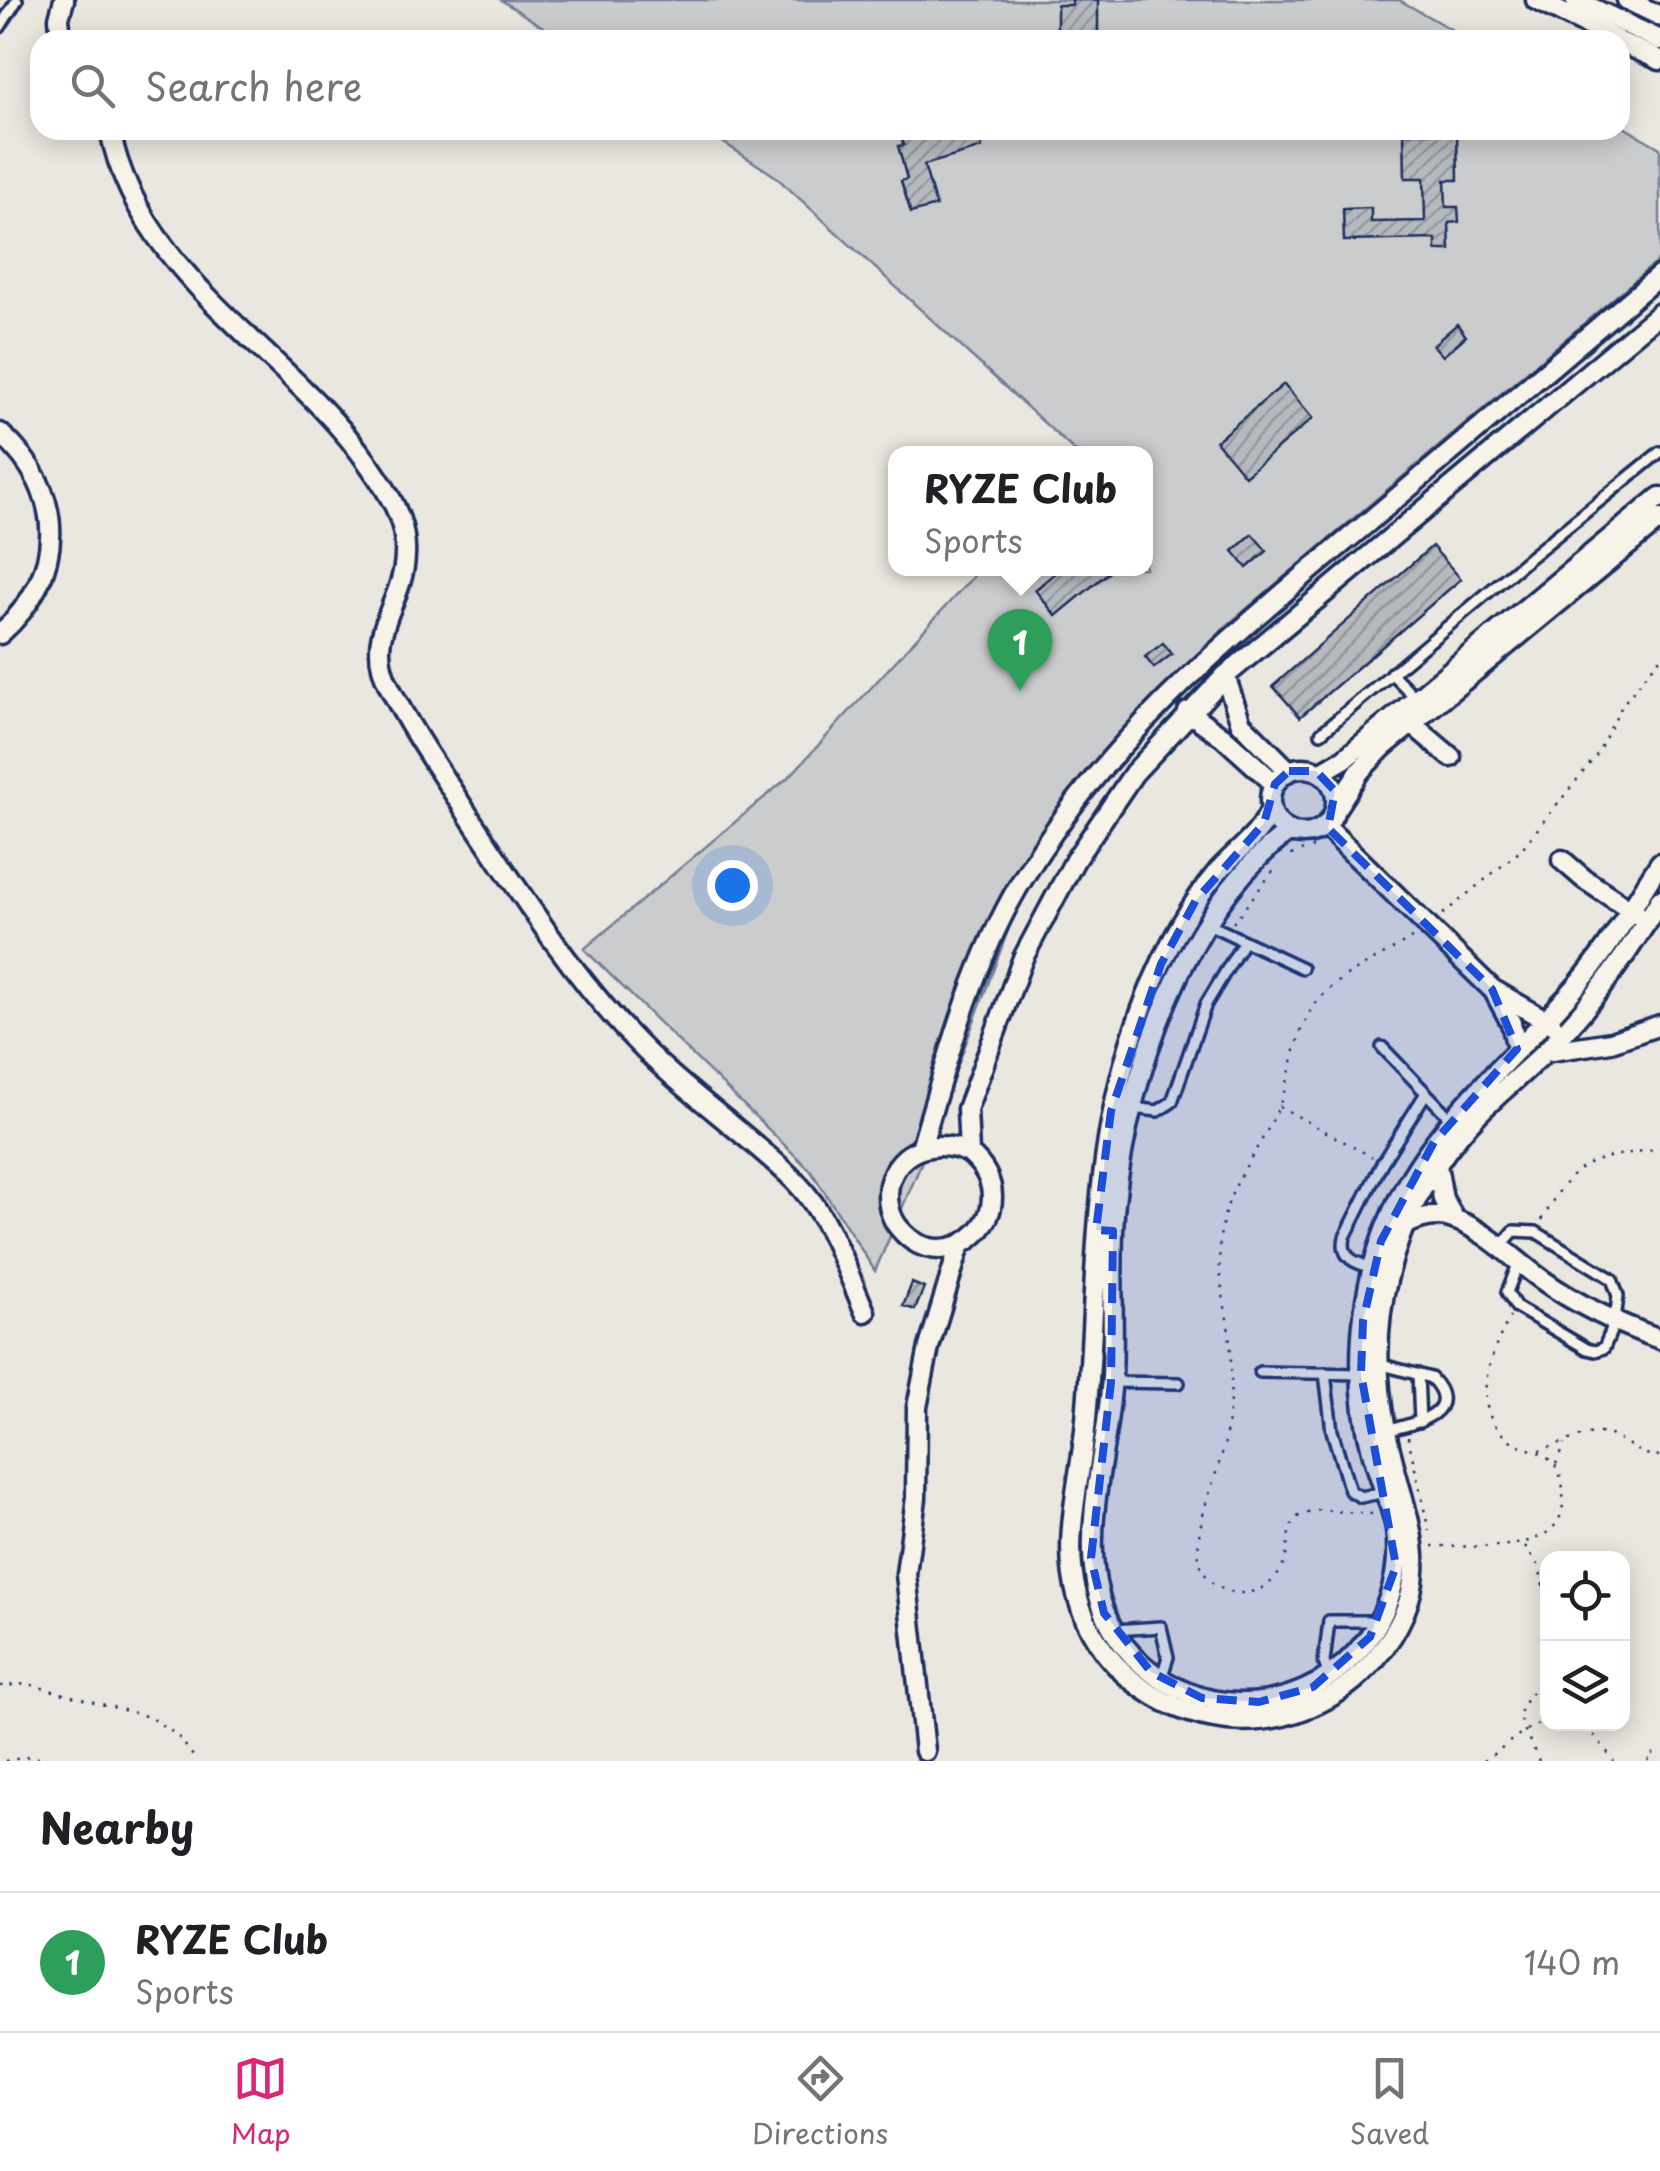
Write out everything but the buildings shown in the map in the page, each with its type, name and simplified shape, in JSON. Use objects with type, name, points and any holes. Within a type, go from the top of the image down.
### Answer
[{"type":"street","points":[[61,30],[64,0]]},
{"type":"street","points":[[1536,0],[1596,30]]},
{"type":"street","points":[[1575,0],[1660,40]]},
{"type":"street","points":[[1627,0],[1660,16]]},
{"type":"street","points":[[1630,46],[1660,60]]},
{"type":"street","points":[[113,140],[126,186],[157,239],[333,421],[367,462],[394,504],[403,530],[406,558],[383,624],[381,662],[389,686],[459,800],[600,1002],[646,1052],[786,1171],[812,1202],[865,1312]]},
{"type":"street","points":[[921,1148],[968,997],[990,943],[1018,888],[1111,755],[1206,658],[1660,275]]},
{"type":"street","points":[[969,1153],[967,1109],[1002,1010],[1049,904],[1113,802],[1188,712],[1225,676],[1660,313]]},
{"type":"street","points":[[0,433],[25,458],[44,492],[50,518],[46,568],[36,593],[22,614],[0,634]]},
{"type":"street","points":[[1320,773],[1344,759],[1660,497]]},
{"type":"street","points":[[1329,829],[1336,808],[1360,771],[1660,519]]},
{"type":"street","points":[[1225,676],[1241,723],[1282,778]]},
{"type":"street","points":[[1188,712],[1282,778]]},
{"type":"street","points":[[1412,724],[1451,758]]},
{"type":"street","points":[[1336,808],[1335,791],[1320,773],[1307,768],[1282,778],[1260,830],[1220,869],[1196,900],[1146,998],[1111,1112],[1099,1190],[1105,1231],[1112,1382],[1091,1558],[1098,1596],[1113,1630],[1137,1660],[1161,1678],[1202,1698],[1240,1703],[1296,1694],[1330,1677],[1358,1652],[1380,1620],[1396,1566],[1388,1501],[1370,1446],[1382,1304],[1405,1225],[1437,1165],[1481,1111],[1566,1031],[1608,980],[1660,900]]},
{"type":"street","points":[[1271,808],[1278,822],[1290,832],[1308,834],[1329,829]]},
{"type":"street","points":[[1329,829],[1492,989],[1506,1011],[1517,1049]]},
{"type":"street","points":[[1290,832],[1250,865],[1208,924],[1158,1026],[1133,1108],[1105,1231],[1070,1557],[1077,1597],[1092,1634],[1116,1666],[1146,1692],[1182,1711],[1204,1716],[1264,1720],[1324,1701],[1374,1662],[1401,1618],[1414,1568],[1412,1526],[1386,1431],[1373,1411],[1361,1374],[1363,1321],[1373,1268],[1404,1190],[1452,1120],[1596,963],[1660,863]]},
{"type":"street","points":[[1562,860],[1648,921]]},
{"type":"street","points":[[1492,989],[1566,1031]]},
{"type":"street","points":[[1546,1052],[1611,1042],[1660,1025]]},
{"type":"street","points":[[946,1144],[969,1153],[986,1171],[991,1183],[992,1208],[980,1230],[960,1245],[923,1246],[902,1232],[890,1210],[889,1185],[894,1173],[900,1162],[921,1148],[946,1144]]},
{"type":"street","points":[[1437,1165],[1440,1188],[1454,1218]]},
{"type":"street","points":[[1405,1225],[1429,1216],[1454,1218],[1565,1295],[1615,1322],[1660,1338]]},
{"type":"street","points":[[925,1752],[906,1574],[916,1498],[917,1407],[929,1348],[960,1245]]},
{"type":"lane","points":[[0,27],[17,0]]},
{"type":"lane","points":[[1321,733],[1660,452]]},
{"type":"lane","points":[[1391,672],[1416,698]]},
{"type":"lane","points":[[1208,924],[1302,968]]},
{"type":"lane","points":[[1133,1108],[1158,1110],[1172,1102],[1206,1004],[1244,940]]},
{"type":"lane","points":[[1382,1047],[1452,1120]]},
{"type":"lane","points":[[1373,1268],[1350,1259],[1343,1242],[1382,1163],[1426,1093]]},
{"type":"lane","points":[[1500,1247],[1514,1231],[1536,1232],[1612,1279],[1618,1296],[1615,1322],[1604,1348],[1596,1352],[1516,1307],[1507,1292],[1519,1262]]},
{"type":"lane","points":[[1378,1364],[1435,1382],[1441,1400],[1432,1417],[1386,1431]]},
{"type":"lane","points":[[1260,1372],[1361,1374]]},
{"type":"lane","points":[[1325,1373],[1332,1431],[1350,1492],[1388,1501]]},
{"type":"lane","points":[[1418,1374],[1420,1422]]},
{"type":"lane","points":[[1112,1382],[1179,1383]]},
{"type":"lane","points":[[1330,1677],[1324,1662],[1329,1622],[1380,1620]]},
{"type":"lane","points":[[1113,1630],[1154,1625],[1164,1629],[1168,1657],[1161,1678]]},
{"type":"path","points":[[1388,1501],[1355,1515],[1313,1510],[1300,1515],[1287,1534],[1280,1571],[1257,1590],[1237,1592],[1217,1586],[1202,1570],[1197,1540],[1224,1448],[1231,1394],[1230,1343],[1219,1271],[1221,1228],[1240,1173],[1280,1106],[1303,1026],[1319,1000],[1342,978],[1385,957],[1428,926],[1520,851],[1596,756],[1623,704],[1660,658]]},
{"type":"path","points":[[1226,932],[1281,862],[1296,852],[1321,848],[1329,829]]},
{"type":"path","points":[[1280,1106],[1382,1163]]},
{"type":"path","points":[[1536,1232],[1566,1179],[1580,1168],[1612,1154],[1660,1148]]},
{"type":"path","points":[[1405,1426],[1424,1495],[1431,1546],[1524,1544],[1539,1540],[1554,1528],[1564,1508],[1563,1486],[1555,1465],[1499,1432],[1489,1413],[1486,1371],[1516,1307]]},
{"type":"path","points":[[1537,1452],[1586,1434],[1600,1433],[1614,1436],[1644,1454],[1660,1456]]},
{"type":"path","points":[[1555,1465],[1564,1444]]},
{"type":"path","points":[[1524,1544],[1540,1566]]},
{"type":"path","points":[[1538,1761],[1520,1716],[1521,1704],[1540,1681]]},
{"type":"path","points":[[0,1686],[28,1684],[149,1717],[177,1735],[196,1761]]},
{"type":"path","points":[[1484,1761],[1540,1723]]},
{"type":"path","points":[[1588,1731],[1614,1761]]},
{"type":"path","points":[[1648,1761],[1647,1756],[1660,1751]]},
{"type":"path","points":[[5,1761],[88,1761]]},
{"type":"highlighted area","points":[[1289,771],[1316,771],[1335,791],[1328,828],[1492,989],[1517,1049],[1434,1142],[1381,1241],[1363,1321],[1361,1374],[1396,1566],[1370,1637],[1313,1687],[1259,1702],[1202,1698],[1151,1672],[1104,1613],[1091,1558],[1111,1382],[1113,1231],[1096,1230],[1111,1111],[1161,964],[1196,900],[1264,823],[1275,784]]},
{"type":"shaded area","points":[[501,0],[1399,0],[1452,30],[548,30]]},
{"type":"shaded area","points":[[1630,131],[1660,148],[1660,259],[1224,628],[1119,755],[1023,890],[919,1169],[875,1271],[811,1171],[584,949],[791,775],[974,576],[1153,576],[1153,446],[1069,446],[775,176],[719,140],[1630,140]]},
{"type":"place","name":"RYZE Club","points":[[1020,691]]}]
